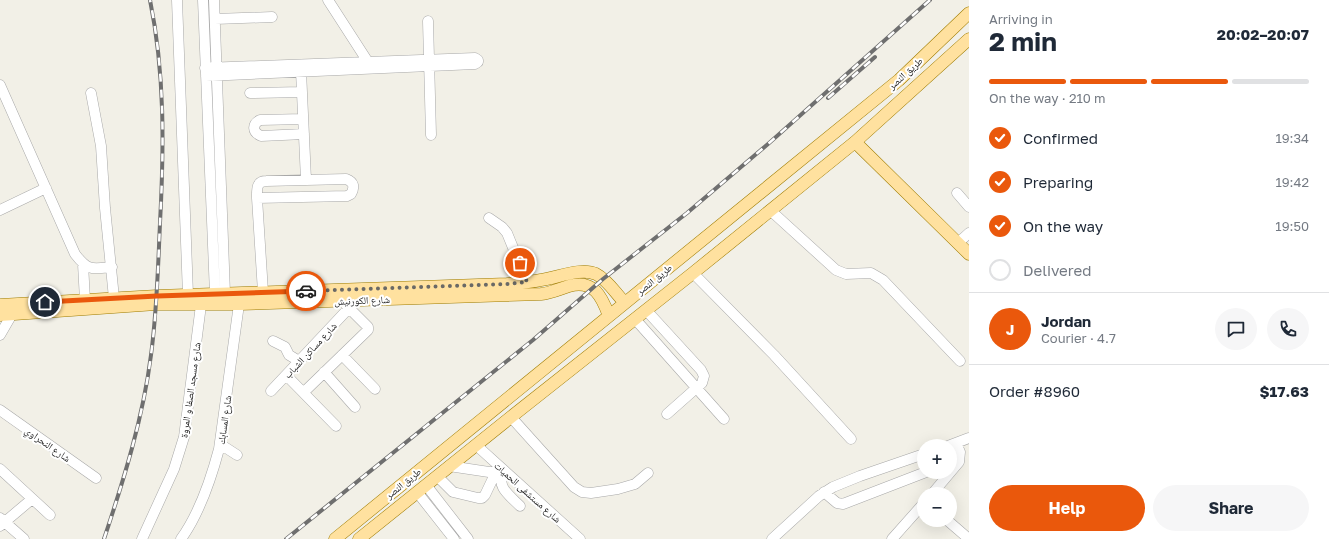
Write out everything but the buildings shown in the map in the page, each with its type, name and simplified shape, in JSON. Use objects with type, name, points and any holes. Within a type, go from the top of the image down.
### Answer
[{"type":"main road","name":"طريق النصر","points":[[335,539],[899,80],[967,18]]},
{"type":"main road","name":"طريق النصر","points":[[359,539],[636,319],[855,142],[969,39]]},
{"type":"main road","points":[[855,142],[969,254]]},
{"type":"main road","name":"شارع الكورنيش","points":[[0,315],[15,309],[188,295],[220,294],[240,299],[262,292],[507,284],[542,280],[572,273],[591,272],[601,277],[625,303]]},
{"type":"main road","points":[[527,282],[527,295]]},
{"type":"main road","name":"شارع الكورنيش","points":[[115,302],[201,304],[240,299],[345,304],[547,294],[574,285],[584,286],[597,292],[609,316]]},
{"type":"main road","name":"شارع الكورنيش","points":[[0,305],[15,309]]},
{"type":"street","points":[[178,0],[188,295]]},
{"type":"street","points":[[203,0],[210,192],[218,248]]},
{"type":"street","points":[[214,0],[221,191],[218,248],[220,294]]},
{"type":"street","points":[[328,0],[363,64]]},
{"type":"street","points":[[215,19],[272,17]]},
{"type":"street","points":[[428,21],[431,134]]},
{"type":"street","points":[[206,72],[300,69],[363,64],[429,63]]},
{"type":"street","points":[[300,69],[304,134],[303,197]]},
{"type":"street","points":[[0,85],[75,254],[83,264],[93,269],[112,267]]},
{"type":"street","points":[[250,93],[302,92]]},
{"type":"street","points":[[91,93],[101,146],[105,208],[115,302]]},
{"type":"street","points":[[303,119],[260,120],[256,122],[254,130],[261,136],[304,134]]},
{"type":"street","points":[[257,198],[347,196],[354,190],[354,185],[351,181],[346,179],[263,181],[258,185],[257,198],[262,292]]},
{"type":"street","points":[[317,180],[317,196]]},
{"type":"street","points":[[0,210],[46,188]]},
{"type":"street","points":[[210,192],[221,191]]},
{"type":"street","points":[[957,193],[969,207]]},
{"type":"street","points":[[770,210],[836,270],[846,274],[871,273],[883,280],[960,361]]},
{"type":"street","points":[[489,218],[502,227],[507,234],[527,282]]},
{"type":"street","points":[[958,243],[969,233]]},
{"type":"street","points":[[83,264],[86,304]]},
{"type":"street","points":[[693,273],[774,355],[851,439]]},
{"type":"street","name":"شارع المسابك","points":[[181,539],[197,512],[214,468],[220,444],[240,299]]},
{"type":"street","name":"شارع مسجد الصفا و المروة","points":[[142,539],[174,469],[184,436],[201,304]]},
{"type":"street","points":[[304,392],[368,328],[345,304]]},
{"type":"street","name":"شارع مساكن الشباب","points":[[271,391],[299,361],[345,304]]},
{"type":"street","points":[[0,335],[15,309]]},
{"type":"street","points":[[646,310],[701,370],[704,376],[702,383],[667,414]]},
{"type":"street","points":[[636,319],[724,419]]},
{"type":"street","points":[[273,341],[285,347],[289,355],[299,361]]},
{"type":"street","points":[[342,355],[375,389]]},
{"type":"street","points":[[324,372],[355,407]]},
{"type":"street","points":[[286,375],[336,426]]},
{"type":"street","name":"شارع النحراوي","points":[[0,410],[96,478]]},
{"type":"street","points":[[511,417],[574,487],[582,492],[591,493],[627,488],[635,484],[648,473]]},
{"type":"street","points":[[957,443],[969,438]]},
{"type":"street","points":[[220,444],[237,454]]},
{"type":"street","name":"شارع مستشفى الحميات","points":[[476,445],[502,472],[580,539]]},
{"type":"street","points":[[957,449],[960,452],[959,462],[957,464]]},
{"type":"street","points":[[772,539],[824,492],[841,483],[917,456]]},
{"type":"street","points":[[449,466],[502,472]]},
{"type":"street","points":[[0,469],[50,515]]},
{"type":"street","points":[[437,476],[449,490],[453,492],[482,498],[502,472]]},
{"type":"street","points":[[502,472],[502,488],[520,506]]},
{"type":"street","points":[[824,492],[837,503],[843,504],[917,475]]},
{"type":"street","points":[[938,487],[945,479]]},
{"type":"street","points":[[426,485],[468,539]]},
{"type":"street","points":[[417,492],[454,539]]},
{"type":"street","points":[[24,539],[2,522],[32,499]]},
{"type":"street","points":[[892,539],[917,511]]},
{"type":"street","points":[[955,527],[969,539]]},
{"type":"railway","points":[[104,539],[126,471],[138,425],[148,379],[155,322],[163,139],[161,83],[155,27],[150,0]]},
{"type":"railway","points":[[286,539],[533,340],[603,279],[687,213],[768,144],[930,0]]},
{"type":"railway","points":[[828,98],[875,57]]},
{"type":"way so far","points":[[306,291],[527,282],[520,263]]},
{"type":"route","points":[[45,302],[157,296],[306,291]]}]
